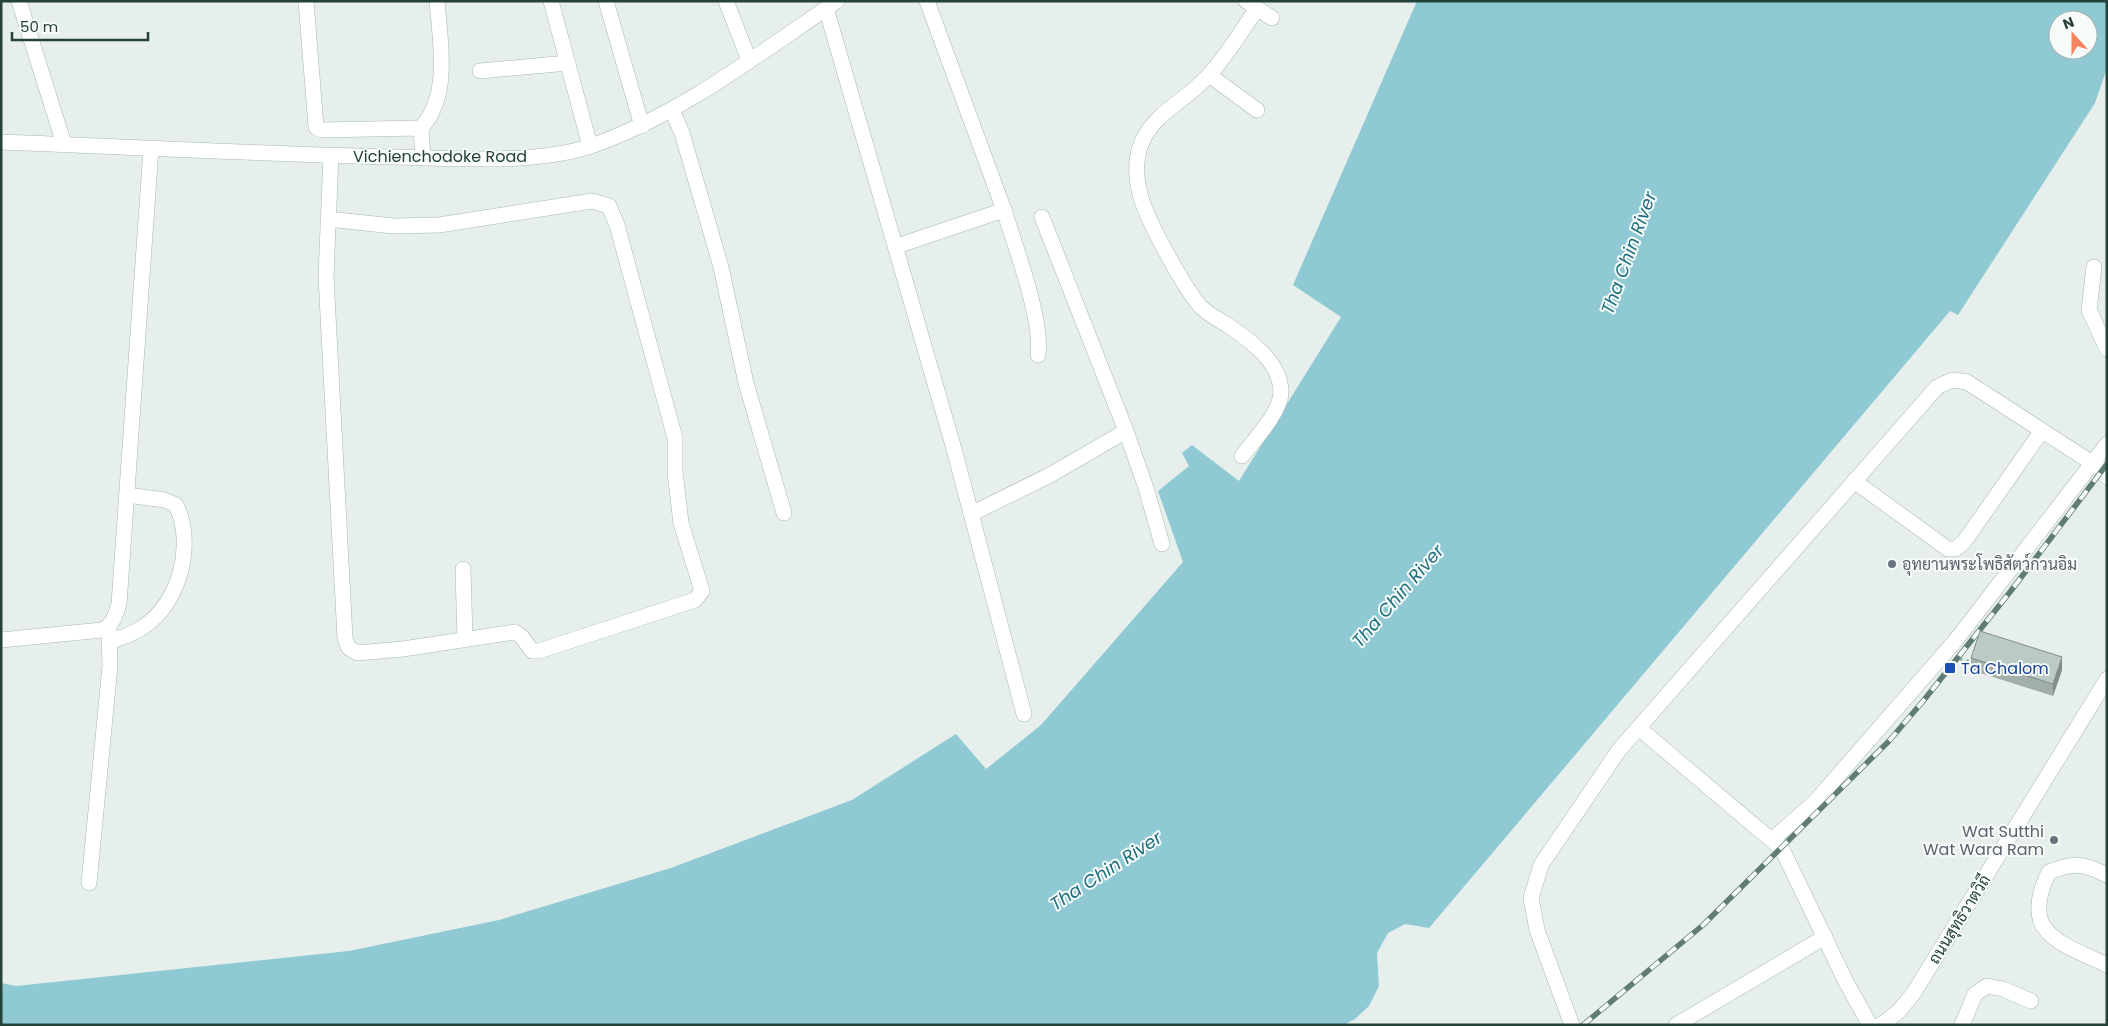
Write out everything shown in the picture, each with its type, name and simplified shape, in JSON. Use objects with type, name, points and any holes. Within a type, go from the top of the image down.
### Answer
[{"type":"street","points":[[20,1],[64,144]]},
{"type":"street","points":[[306,1],[316,127],[321,130],[421,128],[430,119],[434,110],[440,78],[437,1]]},
{"type":"street","points":[[551,1],[590,146]]},
{"type":"street","points":[[606,1],[642,126]]},
{"type":"street","points":[[726,1],[749,60]]},
{"type":"street","points":[[927,1],[1004,210],[1036,322],[1040,344],[1038,355]]},
{"type":"street","points":[[832,5],[1024,714]]},
{"type":"street","name":"Vichienchodoke Road","points":[[4,142],[331,155],[484,158],[533,156],[590,146],[642,126],[672,110],[832,5]]},
{"type":"street","points":[[1242,456],[1276,408],[1281,393],[1278,378],[1272,363],[1263,353],[1231,327],[1203,309],[1188,292],[1140,195],[1137,157],[1148,131],[1156,121],[1209,75],[1252,5],[1272,18]]},
{"type":"street","points":[[480,71],[568,63]]},
{"type":"street","points":[[1209,75],[1257,110]]},
{"type":"street","points":[[672,110],[682,133],[719,257],[732,308],[746,383],[784,513]]},
{"type":"street","points":[[421,128],[423,157]]},
{"type":"street","points":[[89,883],[108,695],[110,634],[120,604],[151,149]]},
{"type":"street","points":[[328,219],[393,226],[439,225],[592,201],[609,206],[617,225],[675,438],[675,472],[681,523],[702,591],[695,600],[549,650],[532,651],[522,636],[515,632],[403,649],[357,653],[348,647],[345,638],[326,287],[328,219],[331,155]]},
{"type":"street","points":[[897,246],[1004,210]]},
{"type":"street","points":[[1042,217],[1126,431],[1146,488],[1162,544]]},
{"type":"street","points":[[2094,267],[2089,310],[2107,349]]},
{"type":"street","points":[[1572,1025],[1536,930],[1531,898],[1541,865],[1619,750],[1640,729],[1937,387],[1952,380],[1967,382],[2101,470]]},
{"type":"street","points":[[971,514],[1052,474],[1126,431]]},
{"type":"street","points":[[1854,481],[1948,549],[1955,549],[1964,542],[2041,432]]},
{"type":"street","points":[[1778,844],[1909,695],[2101,470],[2107,444]]},
{"type":"street","points":[[1,640],[86,633],[110,634],[143,627],[158,614],[176,584],[184,557],[183,526],[176,505],[165,500],[127,496]]},
{"type":"street","points":[[463,569],[465,639]]},
{"type":"street","name":"ถนนสุทธิวาตวิถี","points":[[1881,1025],[1898,1012],[1913,994],[2107,679]]},
{"type":"street","points":[[1640,729],[1778,844],[1846,982],[1870,1025]]},
{"type":"street","points":[[2107,875],[2088,866],[2069,864],[2049,872],[2039,892],[2037,916],[2049,935],[2107,966]]},
{"type":"street","points":[[1676,1025],[1825,937]]},
{"type":"street","points":[[1962,1025],[1975,994],[1987,986],[2004,989],[2031,1001]]},
{"type":"water","name":"Tha Chin River","points":[[1417,1],[2107,1],[2107,68],[2095,103],[1958,315],[1950,311],[1429,928],[1405,924],[1388,933],[1377,953],[1379,986],[1369,1006],[1355,1019],[1344,1025],[1,1025],[1,983],[16,986],[349,951],[499,920],[671,868],[852,800],[956,734],[986,769],[1041,725],[1183,562],[1158,491],[1189,466],[1182,453],[1192,445],[1239,481],[1341,317],[1293,285]]},
{"type":"building","points":[[1980,631],[2062,657],[2053,684],[1971,658]]},
{"type":"railway","points":[[1583,1025],[1703,925],[1889,741],[2010,592],[2107,464]]},
{"type":"place","name":"อุทยานพระโพธิสัตว์กวนอิม","points":[[1892,564]]},
{"type":"place","name":"Ta Chalom","points":[[1950,668]]},
{"type":"place","name":"Wat Sutthi Wat Wara Ram","points":[[2054,840]]}]
